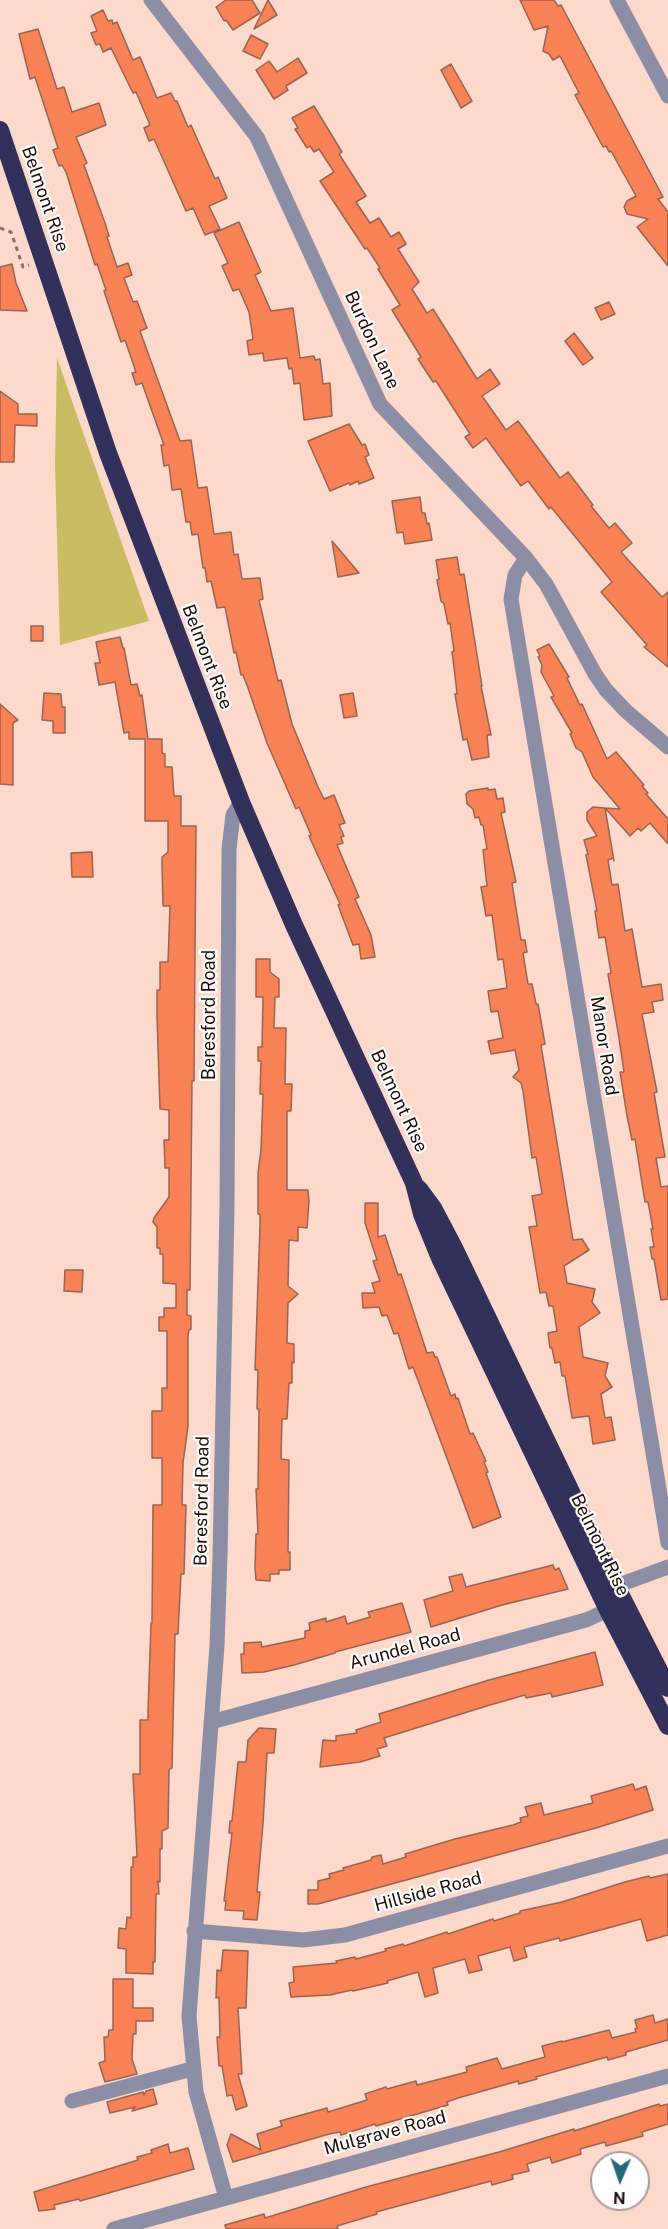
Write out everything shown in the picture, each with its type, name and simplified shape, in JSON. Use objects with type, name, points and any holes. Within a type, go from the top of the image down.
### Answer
[{"type":"highway","name":"Belmont Rise","points":[[0,130],[108,453],[241,802],[294,925],[414,1183],[422,1214],[440,1258],[608,1610],[668,1726]]},
{"type":"highway","name":"Belmont Rise","points":[[414,1183],[433,1208],[454,1248],[616,1586],[668,1688]]},
{"type":"street","name":"Burdon Lane","points":[[151,0],[256,137],[380,404],[526,558],[546,584],[606,690],[626,711],[665,740]]},
{"type":"street","points":[[617,0],[668,96]]},
{"type":"street","name":"Manor Road","points":[[526,558],[515,575],[511,599],[668,1543]]},
{"type":"street","name":"Beresford Road","points":[[226,2198],[196,2092],[192,2069],[189,2008],[217,1646],[227,1196],[229,849],[233,815],[241,802]]},
{"type":"street","points":[[616,1586],[668,1567]]},
{"type":"street","name":"Arundel Road","points":[[211,1722],[586,1620],[608,1610]]},
{"type":"street","name":"Hillside Road","points":[[194,1931],[303,1940],[345,1935],[668,1846]]},
{"type":"street","points":[[72,2101],[192,2069]]},
{"type":"street","name":"Mulgrave Road","points":[[114,2229],[668,2076]]},
{"type":"path","points":[[0,228],[11,232],[23,267],[44,261]]},
{"type":"shaded area","points":[[57,358],[149,621],[60,645],[55,464]]},
{"type":"building","points":[[226,0],[252,0],[260,13],[233,30],[226,20],[224,21],[216,7]]},
{"type":"building","points":[[268,0],[277,15],[254,29]]},
{"type":"building","points":[[520,0],[554,0],[558,6],[561,5],[663,197],[658,199],[668,212],[668,266],[637,227],[648,219],[627,214],[624,207],[627,201],[636,196],[611,151],[609,152],[606,146],[603,147],[575,95],[579,93],[560,56],[553,60],[543,51],[548,26],[534,30]]},
{"type":"building","points":[[103,10],[108,21],[112,20],[113,24],[117,22],[133,60],[140,57],[157,98],[171,93],[188,127],[191,125],[215,179],[218,177],[227,198],[209,206],[220,229],[205,235],[193,208],[186,211],[154,139],[149,141],[144,128],[150,125],[136,92],[133,93],[111,48],[103,52],[100,44],[96,45],[91,33],[97,31],[91,16]]},
{"type":"building","points":[[38,29],[57,89],[64,87],[72,112],[99,103],[106,125],[76,137],[87,163],[84,165],[105,223],[109,236],[107,237],[117,267],[128,263],[132,275],[124,278],[133,302],[137,301],[147,328],[140,331],[180,441],[191,440],[198,488],[207,487],[214,534],[231,532],[234,555],[238,554],[242,579],[260,578],[263,599],[259,600],[278,681],[281,680],[292,724],[318,787],[324,799],[334,795],[345,823],[339,825],[344,836],[341,837],[343,843],[337,845],[359,897],[355,899],[371,935],[375,957],[361,959],[359,944],[353,945],[338,905],[340,904],[309,836],[311,835],[299,807],[296,809],[267,743],[248,688],[241,675],[225,607],[217,608],[211,581],[207,582],[198,534],[192,535],[190,522],[186,522],[181,489],[172,490],[169,465],[164,466],[161,445],[164,445],[142,383],[136,385],[132,373],[136,372],[125,340],[121,342],[66,172],[62,165],[59,166],[53,150],[58,148],[35,77],[30,79],[19,34]]},
{"type":"building","points":[[251,35],[268,44],[260,59],[243,51]]},
{"type":"building","points":[[298,58],[307,73],[286,86],[288,90],[274,99],[256,70],[269,61],[277,72]]},
{"type":"building","points":[[451,64],[472,101],[461,108],[441,70]]},
{"type":"building","points":[[314,106],[342,152],[339,154],[366,196],[356,202],[370,223],[379,218],[391,237],[399,232],[406,244],[398,249],[419,282],[412,289],[427,313],[433,309],[477,379],[490,369],[500,384],[482,396],[506,430],[518,421],[560,478],[568,472],[609,528],[615,523],[632,543],[621,552],[662,597],[668,592],[668,667],[644,647],[647,645],[601,592],[612,582],[551,507],[549,509],[528,481],[521,486],[486,438],[473,448],[465,437],[470,434],[436,381],[433,382],[418,359],[421,357],[392,310],[400,305],[378,269],[380,268],[320,181],[334,172],[319,149],[314,152],[310,146],[307,148],[295,129],[298,128],[292,118]]},
{"type":"building","points":[[239,222],[261,272],[255,275],[271,311],[293,308],[300,358],[314,356],[315,360],[320,359],[323,384],[330,383],[332,416],[304,420],[300,383],[294,384],[292,368],[289,369],[287,358],[264,361],[263,353],[249,355],[247,341],[253,339],[249,312],[239,289],[233,291],[222,266],[228,263],[214,233]]},
{"type":"building","points":[[12,264],[16,283],[27,311],[0,310],[0,267]]},
{"type":"building","points":[[609,302],[615,314],[601,320],[595,308]]},
{"type":"building","points":[[574,333],[593,358],[583,365],[565,341]]},
{"type":"building","points":[[0,391],[18,404],[18,414],[37,414],[37,426],[15,425],[14,462],[0,462]]},
{"type":"building","points":[[349,424],[362,445],[365,444],[369,455],[365,457],[374,478],[359,484],[358,481],[350,485],[349,483],[330,491],[308,441]]},
{"type":"building","points":[[420,497],[422,513],[425,513],[427,524],[429,523],[432,540],[405,544],[403,532],[397,533],[392,501]]},
{"type":"building","points":[[332,541],[359,573],[338,577]]},
{"type":"building","points":[[457,557],[460,575],[464,574],[491,735],[487,735],[489,757],[472,760],[467,739],[463,740],[455,694],[457,694],[452,652],[454,651],[450,623],[448,624],[444,604],[441,601],[437,580],[439,579],[436,560]]},
{"type":"building","points":[[31,626],[43,626],[43,641],[31,641]]},
{"type":"building","points":[[120,637],[131,685],[137,684],[140,696],[142,695],[148,739],[162,739],[165,767],[172,767],[174,796],[181,796],[181,826],[196,826],[190,1290],[187,1290],[187,1315],[191,1316],[191,1329],[188,1336],[188,1426],[183,1463],[182,1505],[186,1505],[184,1574],[181,1574],[178,1634],[175,1634],[172,1768],[169,1770],[168,1828],[162,1831],[162,1849],[160,1849],[160,1882],[158,1881],[159,1894],[156,1894],[153,1974],[126,1973],[126,1949],[118,1948],[119,1928],[126,1929],[127,1917],[131,1918],[131,1867],[133,1867],[133,1857],[137,1857],[133,1774],[140,1774],[140,1720],[148,1720],[153,1505],[162,1505],[162,1458],[152,1458],[152,1411],[162,1411],[162,1388],[167,1388],[167,1331],[159,1331],[159,1317],[164,1317],[164,1308],[176,1308],[176,1284],[163,1283],[163,1254],[160,1254],[160,1248],[157,1248],[157,1227],[153,1222],[169,1197],[169,1168],[165,1168],[164,1140],[169,1140],[169,1110],[160,1109],[157,1016],[160,962],[168,962],[170,906],[163,906],[162,857],[168,852],[168,821],[145,821],[145,739],[129,739],[129,732],[124,733],[115,682],[99,685],[95,663],[100,663],[96,642]]},
{"type":"building","points":[[549,644],[569,677],[567,678],[580,705],[582,704],[607,759],[616,752],[644,785],[642,786],[648,793],[646,794],[668,819],[668,844],[650,823],[641,831],[638,828],[630,836],[605,808],[620,809],[593,777],[582,752],[576,748],[570,734],[572,733],[551,697],[554,696],[541,672],[542,665],[537,650]]},
{"type":"building","points":[[44,693],[61,694],[62,707],[65,707],[65,733],[53,733],[53,721],[42,720]]},
{"type":"building","points":[[353,693],[357,716],[344,718],[340,695]]},
{"type":"building","points":[[0,704],[18,720],[13,723],[13,785],[0,784]]},
{"type":"building","points":[[488,788],[488,790],[495,789],[497,799],[503,798],[505,812],[501,813],[516,882],[512,883],[521,940],[525,940],[527,952],[523,953],[528,984],[532,984],[536,1004],[538,1004],[545,1044],[541,1045],[573,1240],[582,1239],[589,1250],[564,1266],[567,1283],[595,1289],[592,1302],[600,1313],[579,1327],[583,1357],[608,1363],[605,1376],[612,1387],[601,1394],[605,1418],[611,1417],[615,1440],[593,1444],[589,1416],[572,1418],[565,1376],[562,1376],[560,1362],[555,1363],[552,1348],[550,1348],[548,1333],[557,1331],[553,1306],[549,1306],[546,1292],[540,1293],[529,1227],[537,1226],[532,1196],[542,1194],[536,1157],[532,1158],[523,1091],[521,1083],[513,1077],[519,1070],[515,1050],[491,1054],[488,1041],[503,1038],[498,1011],[491,1012],[488,991],[507,988],[503,959],[498,960],[492,915],[486,916],[481,887],[487,886],[483,850],[487,849],[483,825],[479,817],[475,818],[473,809],[467,804],[466,794],[469,791]]},
{"type":"building","points":[[593,807],[605,808],[614,861],[613,858],[608,860],[612,885],[618,884],[625,931],[632,929],[642,987],[661,984],[663,1000],[652,1002],[654,1012],[642,1014],[657,1092],[654,1093],[665,1157],[656,1158],[661,1187],[668,1186],[668,1299],[661,1300],[654,1259],[652,1259],[650,1247],[654,1247],[651,1229],[653,1229],[648,1202],[645,1202],[635,1139],[632,1140],[627,1116],[620,1072],[624,1072],[608,974],[611,973],[605,937],[599,938],[595,911],[597,911],[586,855],[588,854],[584,840],[597,836],[587,820],[587,812]]},
{"type":"building","points":[[92,852],[93,877],[72,877],[71,853]]},
{"type":"building","points":[[256,959],[270,959],[270,972],[279,979],[279,997],[275,997],[274,1028],[286,1028],[285,1084],[292,1084],[291,1111],[287,1111],[287,1190],[308,1190],[309,1201],[307,1228],[298,1227],[298,1241],[289,1240],[288,1286],[298,1294],[288,1303],[287,1343],[294,1344],[294,1363],[292,1362],[292,1383],[289,1383],[287,1419],[282,1419],[281,1459],[289,1460],[288,1552],[290,1552],[290,1570],[279,1570],[279,1574],[270,1574],[270,1581],[256,1580],[255,1568],[256,1534],[258,1534],[256,1489],[258,1489],[259,1409],[257,1409],[258,1370],[255,1370],[260,1226],[258,1173],[263,1094],[260,1094],[261,1061],[258,1061],[258,1047],[262,1047],[263,997],[256,997]]},
{"type":"building","points":[[365,1203],[378,1203],[378,1237],[385,1235],[398,1275],[401,1274],[427,1353],[433,1352],[437,1357],[451,1396],[455,1394],[456,1399],[458,1398],[470,1434],[473,1433],[486,1461],[484,1462],[488,1472],[486,1473],[501,1517],[473,1528],[413,1367],[409,1369],[398,1333],[394,1334],[387,1315],[382,1316],[379,1307],[363,1308],[362,1293],[375,1293],[372,1283],[380,1281],[373,1261],[377,1260],[365,1223]]},
{"type":"building","points":[[65,1270],[83,1270],[82,1292],[64,1291]]},
{"type":"building","points":[[553,1565],[555,1570],[559,1568],[568,1589],[502,1605],[431,1627],[424,1600],[453,1591],[449,1577],[462,1574],[466,1587]]},
{"type":"building","points":[[402,1603],[411,1632],[294,1665],[264,1672],[242,1673],[241,1654],[244,1654],[244,1643],[261,1642],[262,1647],[305,1638],[305,1631],[310,1630],[309,1623],[326,1618],[326,1622],[345,1616],[347,1624],[370,1617],[368,1612]]},
{"type":"building","points":[[595,1652],[603,1685],[552,1697],[551,1693],[526,1698],[525,1695],[490,1705],[384,1738],[387,1746],[377,1749],[380,1756],[360,1762],[320,1767],[323,1740],[336,1741],[336,1736],[357,1733],[356,1730],[381,1722],[379,1714],[489,1680]]},
{"type":"building","points":[[259,1728],[276,1729],[274,1753],[267,1753],[257,1920],[243,1919],[244,1911],[225,1910],[226,1901],[224,1901],[232,1833],[229,1833],[230,1821],[232,1821],[238,1762],[246,1762],[248,1740]]},
{"type":"building","points":[[633,1784],[635,1790],[646,1786],[653,1810],[596,1828],[377,1888],[318,1904],[308,1904],[308,1890],[318,1890],[318,1881],[330,1878],[329,1874],[344,1870],[343,1868],[371,1860],[372,1857],[381,1855],[383,1864],[406,1857],[405,1854],[521,1822],[520,1818],[528,1816],[525,1807],[541,1803],[544,1815],[593,1803],[591,1796]]},
{"type":"building","points":[[668,1874],[668,1935],[647,1941],[641,1919],[560,1941],[559,1938],[524,1947],[527,1957],[514,1961],[510,1947],[478,1956],[482,1970],[469,1973],[465,1959],[433,1968],[438,1993],[425,1997],[418,1972],[387,1981],[388,1983],[353,1991],[291,1997],[289,1983],[294,1982],[293,1967],[337,1963],[336,1961],[355,1957],[356,1959],[493,1919],[494,1921],[520,1913],[520,1911],[562,1902],[625,1882]]},
{"type":"building","points":[[223,1950],[248,1951],[246,2008],[238,2008],[242,2074],[238,2074],[247,2106],[236,2110],[232,2095],[227,2096],[222,2066],[219,2066],[217,2037],[220,2037],[219,1997],[216,1998],[217,1970],[221,1971]]},
{"type":"building","points":[[113,1979],[133,1979],[133,2008],[153,2008],[153,2021],[136,2021],[132,2059],[137,2074],[105,2082],[99,2063],[105,2061],[104,2037],[108,2037],[109,2030],[113,2030]]},
{"type":"building","points":[[653,2015],[655,2023],[668,2019],[668,2040],[626,2052],[626,2055],[608,2060],[607,2057],[519,2084],[518,2081],[458,2098],[447,2102],[448,2105],[376,2126],[375,2124],[341,2135],[340,2132],[329,2134],[233,2162],[227,2145],[231,2134],[261,2150],[257,2134],[282,2126],[280,2121],[327,2108],[328,2112],[367,2100],[365,2094],[386,2087],[387,2089],[416,2081],[417,2085],[467,2072],[466,2067],[497,2058],[502,2069],[545,2057],[542,2046],[562,2041],[609,2030],[612,2038],[636,2032],[635,2020]]},
{"type":"building","points":[[153,2089],[157,2104],[132,2111],[135,2107],[110,2113],[107,2102],[143,2092],[144,2095],[146,2091]]},
{"type":"building","points":[[659,2104],[660,2106],[668,2104],[668,2124],[642,2132],[643,2136],[606,2146],[605,2142],[580,2149],[581,2154],[552,2163],[550,2157],[527,2164],[529,2171],[512,2175],[513,2179],[492,2185],[491,2181],[376,2212],[377,2214],[337,2226],[338,2229],[226,2229],[225,2225],[264,2214],[265,2218],[366,2187],[499,2152],[574,2129],[574,2131]]},
{"type":"building","points":[[168,2144],[170,2153],[188,2148],[194,2169],[80,2201],[79,2199],[54,2205],[55,2209],[39,2211],[34,2192],[138,2160],[137,2157],[152,2153],[151,2150]]}]
